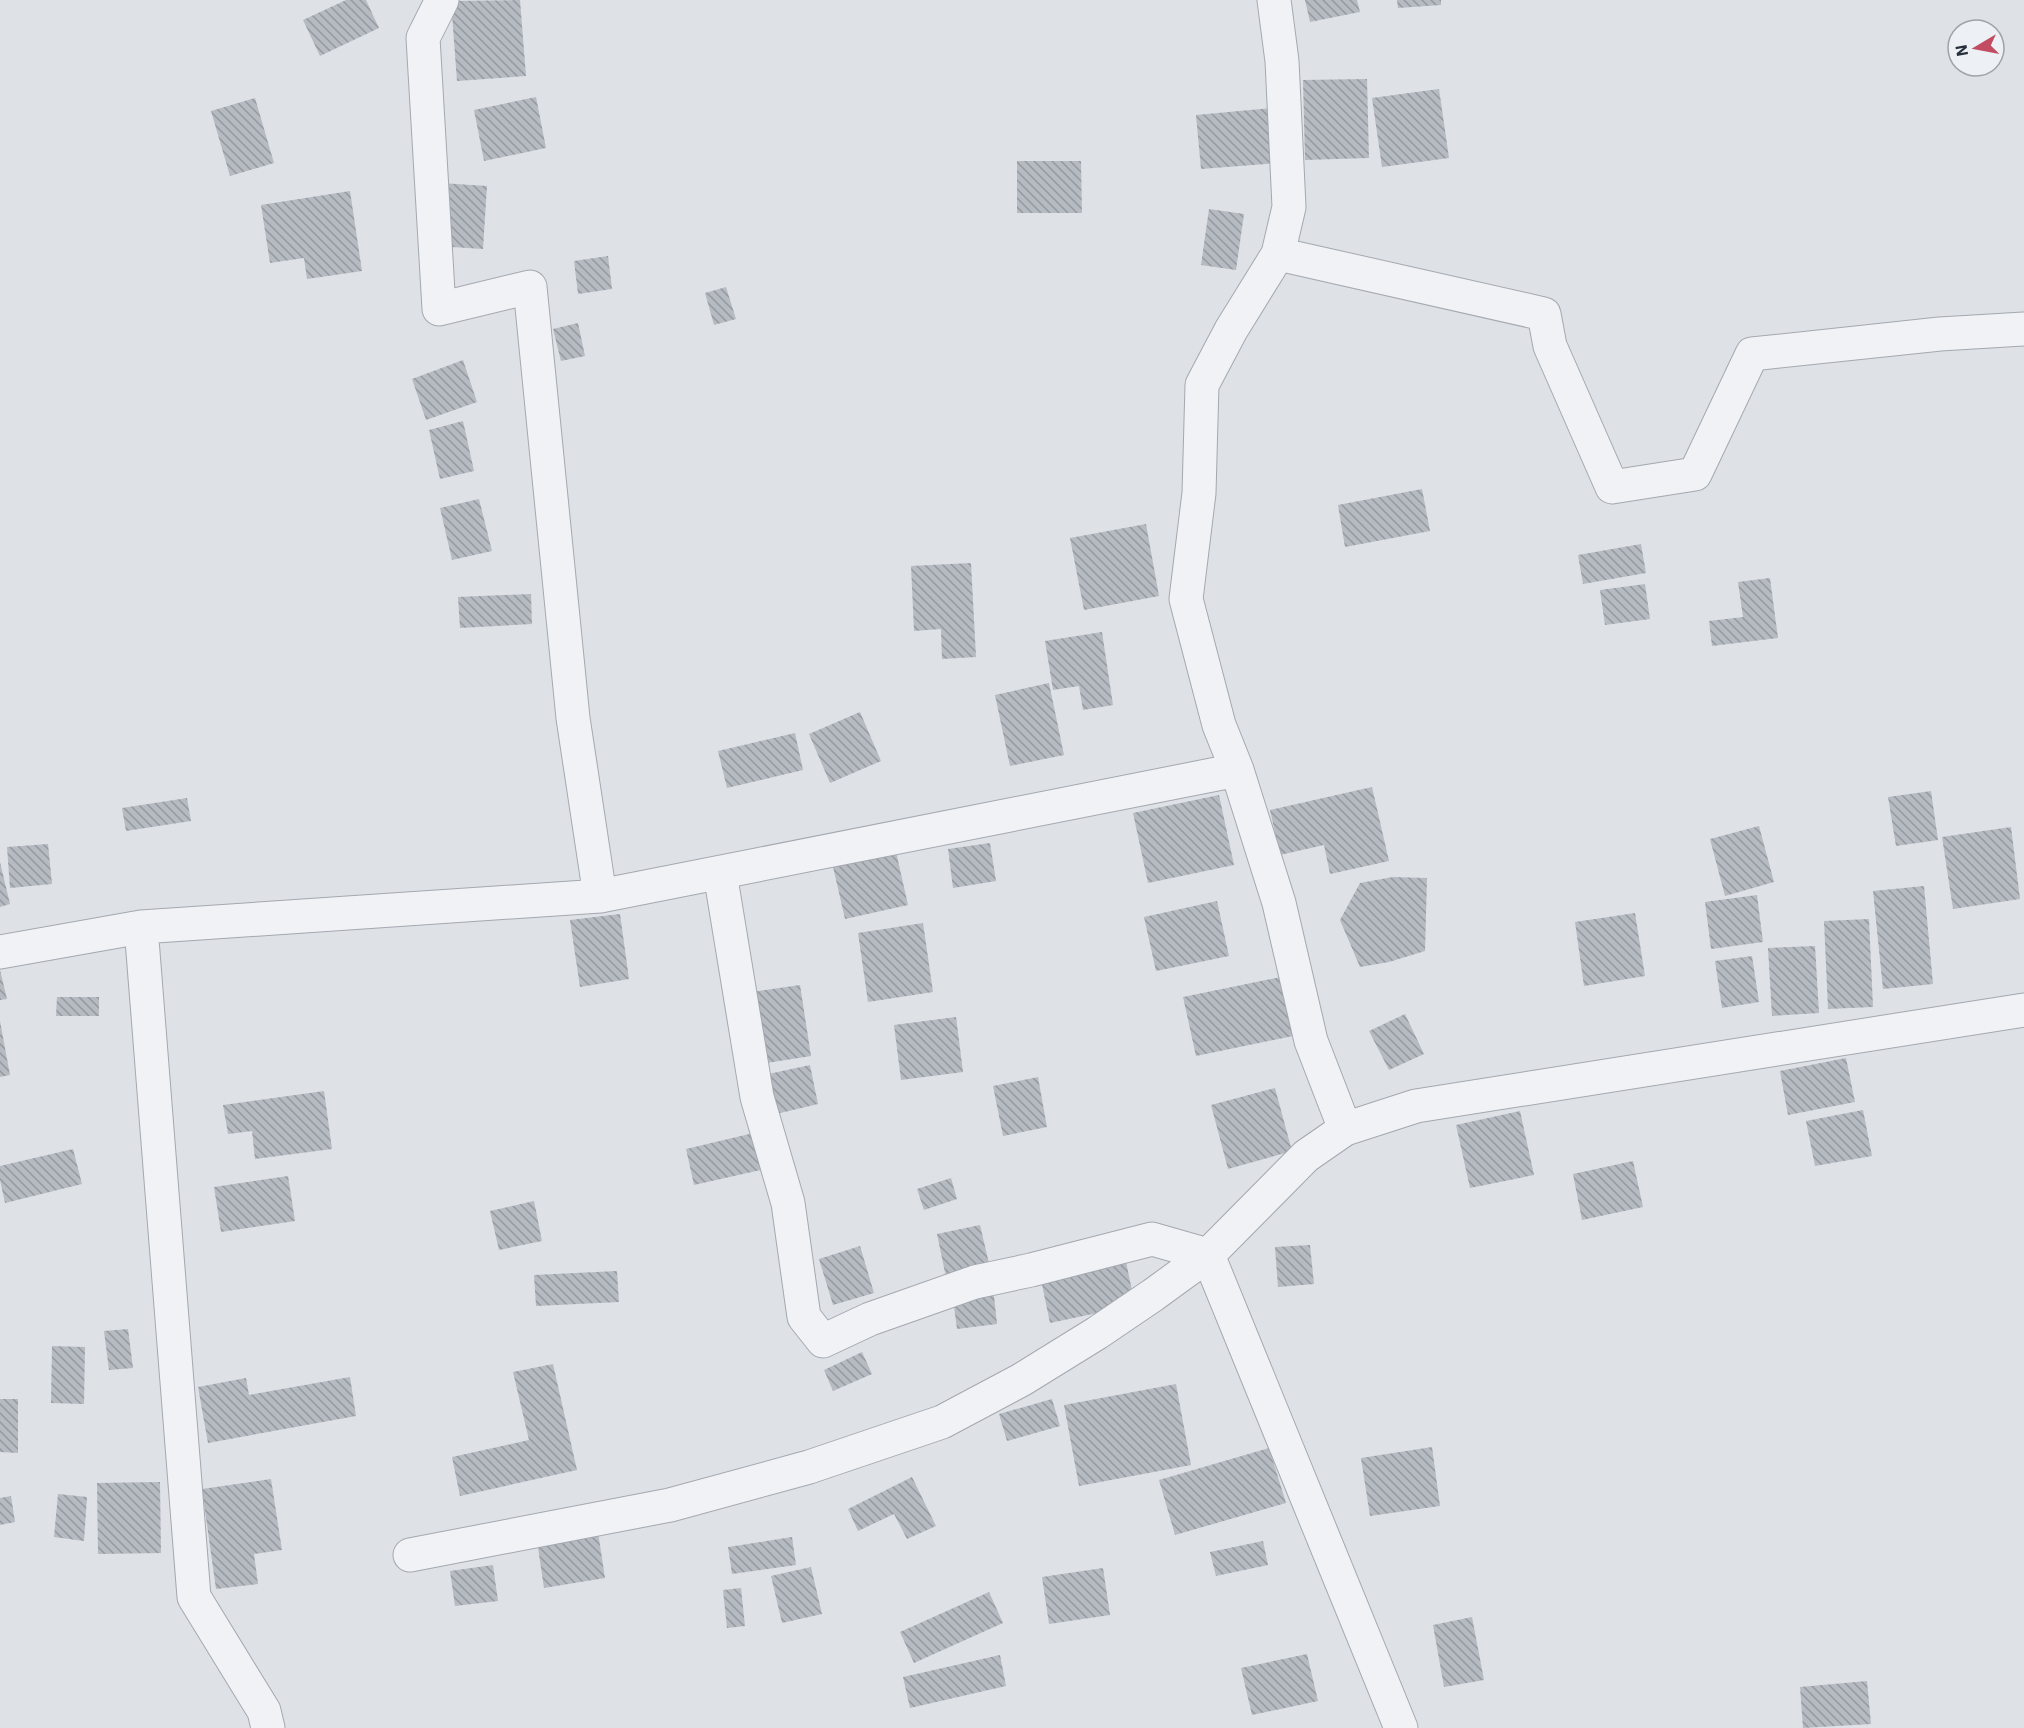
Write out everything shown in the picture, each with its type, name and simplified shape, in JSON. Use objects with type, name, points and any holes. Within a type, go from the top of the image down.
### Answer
[{"type":"street","points":[[442,0],[423,38],[439,309],[530,286],[573,718],[600,896]]},
{"type":"street","points":[[1274,0],[1282,61],[1289,207],[1278,254],[1231,330],[1202,385],[1199,493],[1186,599],[1219,725],[1237,770],[1279,903],[1311,1041],[1345,1129]]},
{"type":"street","points":[[1278,254],[1544,314],[1550,346],[1612,487],[1695,474],[1752,354],[1940,334],[2024,329]]},
{"type":"street","points":[[0,952],[141,927],[600,896],[1237,770]]},
{"type":"street","points":[[720,873],[757,1096],[788,1203],[804,1317],[823,1341],[870,1319],[975,1282],[1152,1239],[1208,1255]]},
{"type":"street","points":[[141,927],[194,1597],[264,1711],[268,1728]]},
{"type":"street","points":[[410,1555],[670,1505],[809,1467],[942,1422],[1021,1380],[1097,1334],[1208,1255],[1305,1156],[1345,1129],[1416,1106],[2024,1010]]},
{"type":"street","points":[[1208,1255],[1401,1728]]},
{"type":"building","points":[[346,0],[366,0],[379,28],[320,56],[303,20]]},
{"type":"building","points":[[520,0],[526,76],[457,81],[451,1]]},
{"type":"building","points":[[1305,0],[1357,0],[1360,12],[1310,22]]},
{"type":"building","points":[[1397,0],[1441,0],[1441,5],[1398,8]]},
{"type":"building","points":[[1367,79],[1369,158],[1305,160],[1303,80]]},
{"type":"building","points":[[1439,89],[1449,158],[1382,167],[1372,98]]},
{"type":"building","points":[[536,97],[546,148],[484,161],[474,110]]},
{"type":"building","points":[[255,98],[274,163],[230,176],[211,111]]},
{"type":"building","points":[[1272,108],[1277,163],[1201,169],[1196,115]]},
{"type":"building","points":[[1017,161],[1081,161],[1082,213],[1017,213]]},
{"type":"building","points":[[441,183],[487,186],[483,249],[437,246]]},
{"type":"building","points":[[350,191],[362,271],[307,279],[304,258],[270,263],[261,205]]},
{"type":"building","points":[[1209,209],[1244,214],[1236,270],[1201,265]]},
{"type":"building","points":[[608,256],[612,289],[578,294],[574,261]]},
{"type":"building","points":[[726,287],[736,319],[714,325],[705,293]]},
{"type":"building","points":[[578,323],[585,356],[561,361],[553,329]]},
{"type":"building","points":[[463,360],[477,402],[426,420],[412,379]]},
{"type":"building","points":[[463,421],[474,471],[440,479],[429,430]]},
{"type":"building","points":[[1422,489],[1430,531],[1345,547],[1338,505]]},
{"type":"building","points":[[479,499],[492,551],[452,560],[440,508]]},
{"type":"building","points":[[1146,524],[1159,596],[1084,610],[1070,538]]},
{"type":"building","points":[[1641,544],[1646,573],[1583,584],[1578,555]]},
{"type":"building","points":[[971,563],[976,657],[942,659],[941,629],[914,631],[911,566]]},
{"type":"building","points":[[1770,578],[1778,638],[1712,646],[1709,621],[1743,617],[1738,582]]},
{"type":"building","points":[[1645,584],[1650,619],[1605,625],[1600,590]]},
{"type":"building","points":[[531,594],[532,624],[460,628],[458,597]]},
{"type":"building","points":[[1102,632],[1113,705],[1083,710],[1079,686],[1053,690],[1045,641]]},
{"type":"building","points":[[1049,683],[1064,755],[1010,766],[995,695]]},
{"type":"building","points":[[860,712],[881,761],[830,783],[809,734]]},
{"type":"building","points":[[795,733],[803,770],[727,788],[718,751]]},
{"type":"building","points":[[1372,787],[1389,861],[1330,874],[1324,845],[1280,855],[1270,810]]},
{"type":"building","points":[[1931,791],[1938,840],[1896,846],[1888,797]]},
{"type":"building","points":[[1219,795],[1234,865],[1148,883],[1133,813]]},
{"type":"building","points":[[187,798],[191,821],[126,831],[122,808]]},
{"type":"building","points":[[1759,826],[1774,882],[1725,896],[1710,839]]},
{"type":"building","points":[[2011,827],[2020,899],[1953,909],[1942,837]]},
{"type":"building","points":[[894,843],[908,905],[845,919],[831,858]]},
{"type":"building","points":[[990,843],[996,881],[953,888],[948,849]]},
{"type":"building","points":[[48,844],[52,884],[10,888],[7,847]]},
{"type":"building","points":[[0,862],[10,904],[0,907]]},
{"type":"building","points":[[1393,877],[1427,878],[1425,951],[1389,962],[1360,967],[1340,920],[1360,883]]},
{"type":"building","points":[[1924,886],[1933,984],[1883,989],[1873,891]]},
{"type":"building","points":[[1757,895],[1763,942],[1711,949],[1705,902]]},
{"type":"building","points":[[1217,901],[1229,956],[1156,971],[1144,917]]},
{"type":"building","points":[[1635,913],[1645,976],[1584,986],[1575,922]]},
{"type":"building","points":[[620,914],[629,979],[580,987],[570,920]]},
{"type":"building","points":[[1869,919],[1873,1007],[1828,1009],[1824,921]]},
{"type":"building","points":[[923,923],[933,992],[868,1002],[858,933]]},
{"type":"building","points":[[1815,946],[1819,1013],[1772,1016],[1768,948]]},
{"type":"building","points":[[1752,956],[1759,1002],[1722,1008],[1715,961]]},
{"type":"building","points":[[0,970],[7,999],[0,1000]]},
{"type":"building","points":[[1286,976],[1298,1035],[1196,1056],[1183,997]]},
{"type":"building","points":[[800,985],[811,1056],[761,1064],[751,992]]},
{"type":"building","points":[[57,997],[99,997],[99,1016],[56,1016]]},
{"type":"building","points":[[1405,1014],[1424,1054],[1389,1070],[1369,1031]]},
{"type":"building","points":[[956,1017],[963,1072],[901,1080],[894,1025]]},
{"type":"building","points":[[0,1021],[10,1075],[0,1077]]},
{"type":"building","points":[[1846,1058],[1855,1102],[1788,1115],[1780,1071]]},
{"type":"building","points":[[810,1065],[818,1104],[772,1115],[764,1075]]},
{"type":"building","points":[[1038,1077],[1047,1127],[1003,1136],[993,1086]]},
{"type":"building","points":[[1275,1088],[1292,1151],[1228,1169],[1211,1105]]},
{"type":"building","points":[[324,1091],[332,1149],[255,1159],[252,1131],[228,1134],[223,1105]]},
{"type":"building","points":[[1863,1110],[1872,1156],[1815,1166],[1806,1121]]},
{"type":"building","points":[[1520,1111],[1534,1175],[1470,1188],[1456,1125]]},
{"type":"building","points":[[762,1131],[770,1168],[694,1185],[686,1149]]},
{"type":"building","points":[[73,1149],[82,1184],[5,1203],[0,1180],[0,1166]]},
{"type":"building","points":[[1633,1161],[1643,1207],[1582,1220],[1573,1174]]},
{"type":"building","points":[[288,1176],[295,1221],[221,1232],[214,1187]]},
{"type":"building","points":[[951,1178],[957,1199],[924,1210],[917,1189]]},
{"type":"building","points":[[534,1201],[542,1241],[499,1250],[490,1211]]},
{"type":"building","points":[[980,1225],[991,1272],[947,1282],[937,1234]]},
{"type":"building","points":[[1310,1245],[1314,1284],[1278,1287],[1275,1247]]},
{"type":"building","points":[[860,1246],[874,1293],[833,1305],[819,1259]]},
{"type":"building","points":[[1125,1257],[1135,1305],[1050,1323],[1040,1275]]},
{"type":"building","points":[[617,1271],[619,1302],[536,1306],[534,1275]]},
{"type":"building","points":[[993,1287],[997,1324],[957,1329],[952,1291]]},
{"type":"building","points":[[128,1329],[133,1368],[109,1370],[104,1331]]},
{"type":"building","points":[[52,1346],[85,1347],[84,1404],[51,1403]]},
{"type":"building","points":[[862,1352],[872,1374],[833,1391],[824,1370]]},
{"type":"building","points":[[553,1364],[577,1470],[460,1496],[452,1457],[529,1440],[513,1372]]},
{"type":"building","points":[[350,1377],[356,1416],[208,1443],[198,1387],[246,1378],[249,1395]]},
{"type":"building","points":[[1176,1384],[1191,1465],[1079,1486],[1064,1405]]},
{"type":"building","points":[[0,1399],[18,1399],[18,1453],[0,1452]]},
{"type":"building","points":[[1052,1399],[1060,1426],[1007,1441],[999,1414]]},
{"type":"building","points":[[1432,1447],[1440,1506],[1370,1516],[1361,1458]]},
{"type":"building","points":[[1269,1448],[1286,1503],[1175,1535],[1159,1480]]},
{"type":"building","points":[[912,1477],[936,1526],[907,1539],[894,1514],[858,1531],[848,1509]]},
{"type":"building","points":[[271,1479],[282,1550],[254,1554],[258,1584],[216,1589],[202,1489]]},
{"type":"building","points":[[160,1482],[161,1553],[98,1554],[97,1483]]},
{"type":"building","points":[[58,1494],[87,1497],[84,1541],[54,1537]]},
{"type":"building","points":[[11,1496],[15,1522],[0,1525],[0,1498]]},
{"type":"building","points":[[598,1532],[605,1578],[544,1588],[537,1541]]},
{"type":"building","points":[[792,1537],[796,1565],[732,1574],[728,1547]]},
{"type":"building","points":[[1263,1541],[1268,1565],[1216,1576],[1210,1552]]},
{"type":"building","points":[[493,1565],[498,1601],[455,1606],[450,1571]]},
{"type":"building","points":[[811,1567],[822,1614],[782,1623],[771,1576]]},
{"type":"building","points":[[1103,1568],[1110,1615],[1049,1624],[1042,1577]]},
{"type":"building","points":[[741,1588],[745,1626],[727,1628],[723,1590]]},
{"type":"building","points":[[989,1592],[1003,1623],[914,1663],[900,1632]]},
{"type":"building","points":[[1472,1617],[1484,1680],[1444,1687],[1433,1625]]},
{"type":"building","points":[[1307,1654],[1318,1701],[1252,1715],[1241,1668]]},
{"type":"building","points":[[1000,1655],[1006,1686],[910,1708],[903,1677]]},
{"type":"building","points":[[1867,1681],[1871,1724],[1803,1728],[1800,1687]]}]
